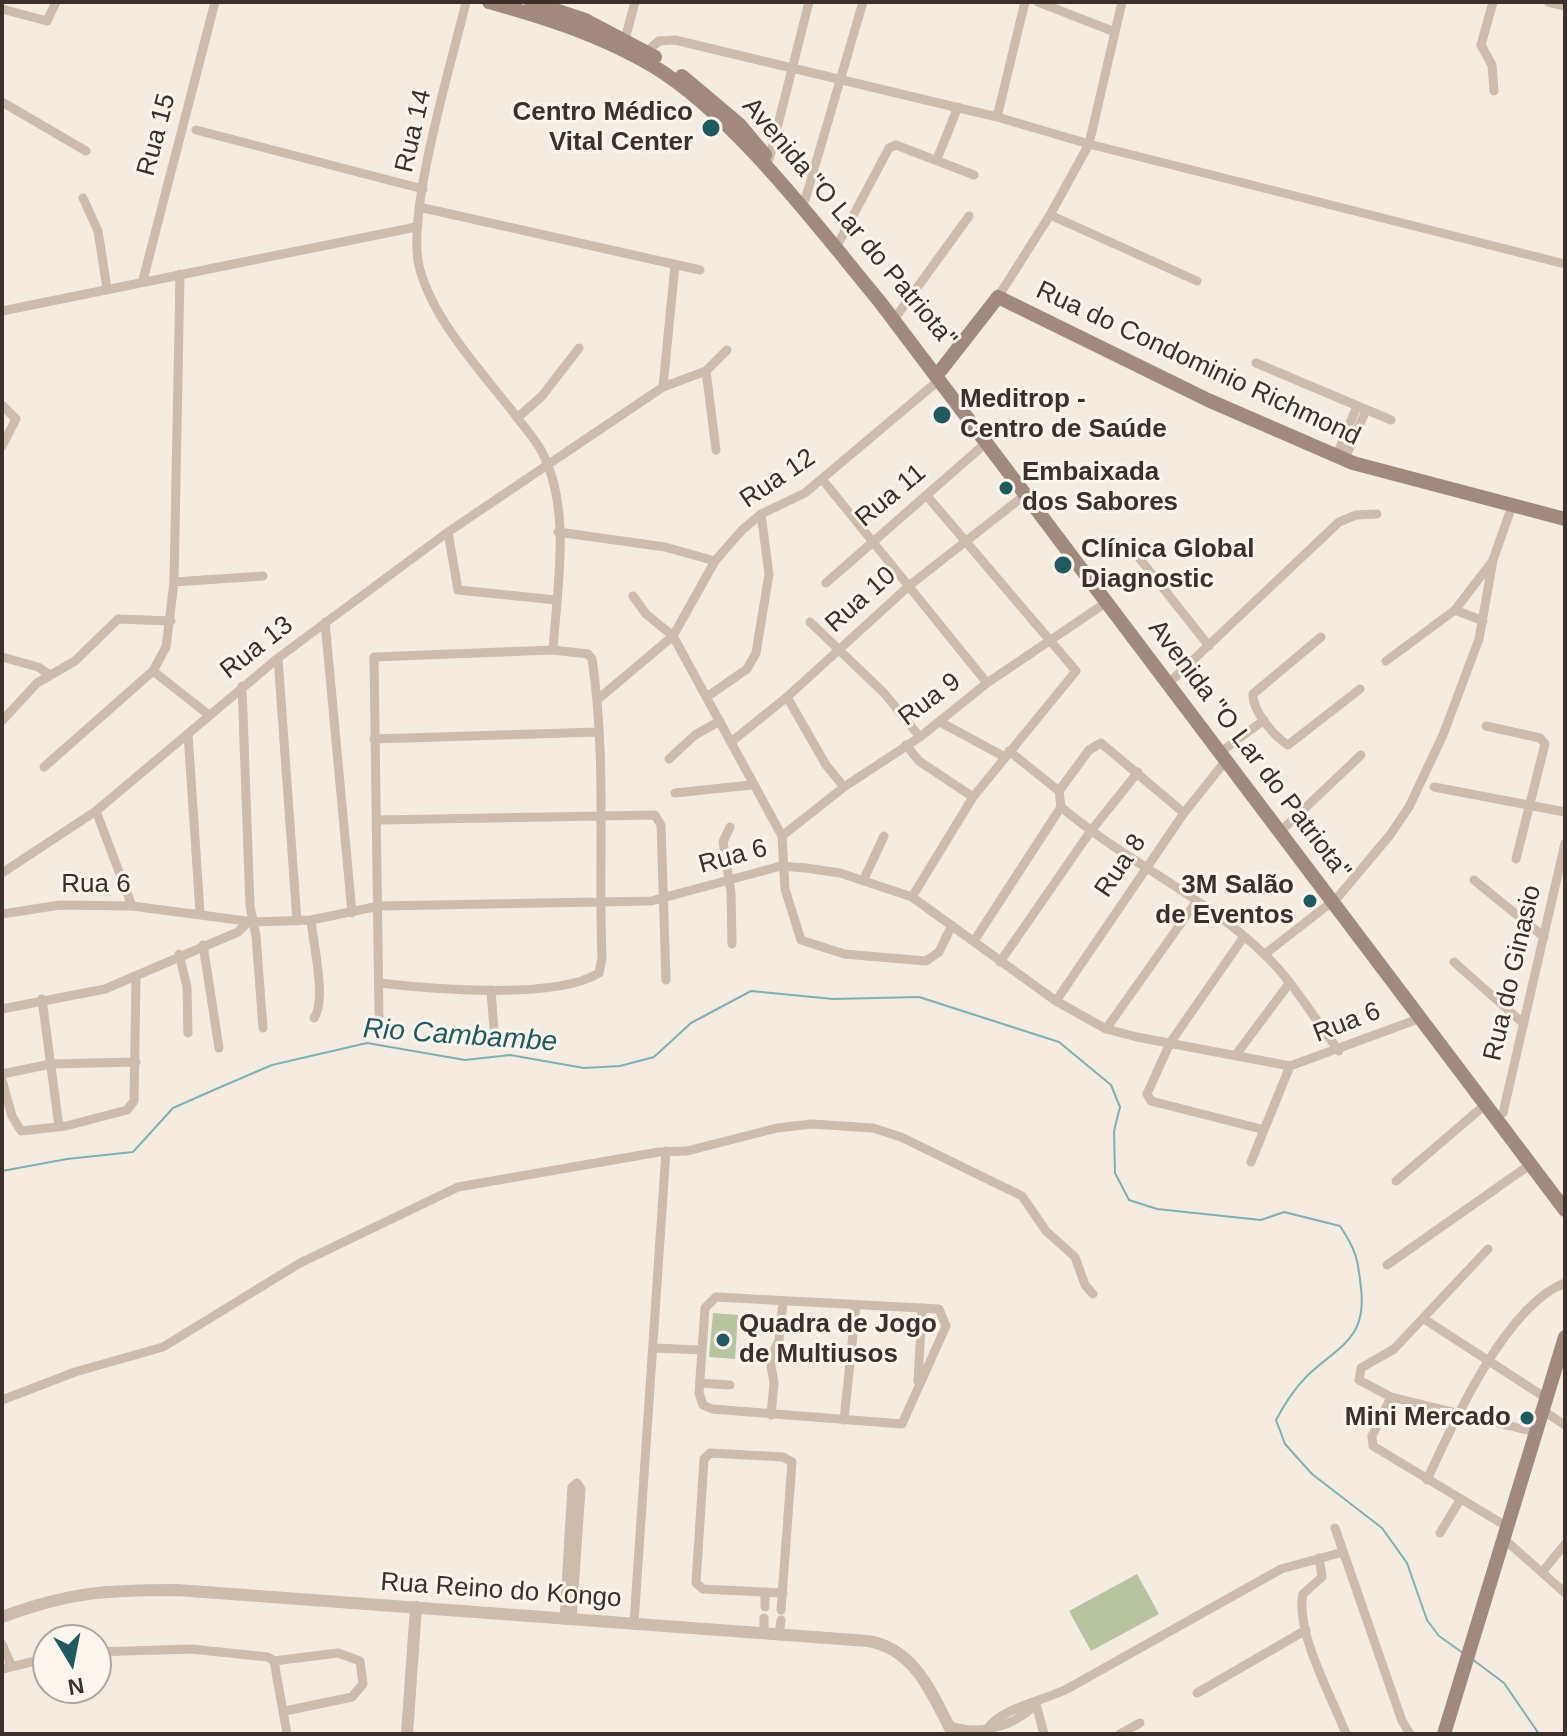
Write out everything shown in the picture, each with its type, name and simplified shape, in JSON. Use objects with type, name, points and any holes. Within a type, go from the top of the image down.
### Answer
[{"type":"main road","name":"Avenida \"O Lar do Patriota\"","points":[[489,2],[548,19],[607,42],[653,66],[699,101],[817,225],[940,375],[1174,678],[1226,753],[1565,1210]]},
{"type":"main road","name":"Avenida \"O Lar do Patriota\"","points":[[531,2],[585,20],[625,39],[707,94],[805,200],[898,314],[1025,495],[1285,827],[1335,899],[1565,1195]]},
{"type":"main road","points":[[940,375],[998,297]]},
{"type":"main road","name":"Rua do Condominio Richmond","points":[[998,297],[1208,400],[1338,451],[1386,474],[1565,519]]},
{"type":"main road","points":[[1444,1734],[1484,1606],[1502,1531],[1565,1337]]},
{"type":"street","points":[[2,9],[47,21],[56,2]]},
{"type":"street","name":"Rua 15","points":[[143,280],[215,2]]},
{"type":"street","name":"Rua 14","points":[[466,2],[419,207],[416,227],[420,271],[439,310],[517,418]]},
{"type":"street","points":[[625,39],[635,2]]},
{"type":"street","points":[[769,160],[809,2]]},
{"type":"street","points":[[805,200],[863,2]]},
{"type":"street","points":[[997,117],[1025,2]]},
{"type":"street","points":[[1038,2],[1115,32]]},
{"type":"street","points":[[998,297],[1050,215],[1089,144],[1122,2]]},
{"type":"street","points":[[1493,2],[1481,45],[1492,65],[1494,91]]},
{"type":"street","points":[[1548,2],[1565,6]]},
{"type":"street","points":[[646,52],[659,41],[675,40],[840,78],[1565,264]]},
{"type":"street","points":[[2,102],[86,151]]},
{"type":"street","points":[[937,159],[958,107]]},
{"type":"street","points":[[196,130],[423,189]]},
{"type":"street","points":[[839,242],[889,148],[896,145],[974,175]]},
{"type":"street","points":[[83,198],[95,219],[107,288]]},
{"type":"street","points":[[419,207],[700,270]]},
{"type":"street","points":[[1050,215],[1197,281]]},
{"type":"street","points":[[898,314],[969,216]]},
{"type":"street","points":[[2,311],[416,227]]},
{"type":"street","points":[[663,387],[675,265]]},
{"type":"street","points":[[44,767],[153,671],[163,656],[171,621],[174,582],[180,274]]},
{"type":"street","points":[[553,650],[557,503],[542,452],[517,418],[542,396],[579,348]]},
{"type":"street","points":[[716,450],[706,371],[727,350]]},
{"type":"street","points":[[1256,363],[1391,420]]},
{"type":"street","name":"Rua 13","points":[[2,873],[96,811],[242,686],[448,532],[663,387],[706,371]]},
{"type":"street","name":"Rua 12","points":[[597,700],[673,636],[715,561],[761,514],[805,493],[940,375]]},
{"type":"street","points":[[2,405],[16,419],[2,446]]},
{"type":"street","points":[[1338,451],[1362,408]]},
{"type":"street","name":"Rua 11","points":[[826,583],[986,443]]},
{"type":"street","points":[[822,479],[987,683]]},
{"type":"street","name":"Rua 10","points":[[731,742],[787,697],[910,585],[1025,495]]},
{"type":"street","points":[[912,897],[973,797],[1076,675],[1075,668],[1050,643],[927,496]]},
{"type":"street","points":[[1265,954],[1335,899],[1390,835],[1409,807],[1463,689],[1483,621],[1493,560],[1512,506]]},
{"type":"street","points":[[708,696],[747,669],[756,653],[769,574],[761,514]]},
{"type":"street","points":[[1174,678],[1339,522],[1356,515],[1377,514]]},
{"type":"street","points":[[448,532],[458,590],[556,600]]},
{"type":"street","points":[[558,532],[665,547],[715,561]]},
{"type":"street","points":[[1132,549],[1209,646]]},
{"type":"street","points":[[1386,661],[1455,610],[1493,560]]},
{"type":"street","points":[[174,582],[263,576]]},
{"type":"street","points":[[633,596],[646,614],[673,636],[708,696],[751,785],[782,836],[781,866],[795,928],[805,943],[844,954],[926,961],[939,952],[952,925]]},
{"type":"street","name":"Rua 9","points":[[782,836],[844,787],[920,737],[987,683],[1107,602]]},
{"type":"street","points":[[1455,610],[1483,621]]},
{"type":"street","points":[[2,721],[37,683],[93,646],[118,619],[171,621]]},
{"type":"street","points":[[325,622],[352,913]]},
{"type":"street","points":[[810,622],[841,649],[920,737]]},
{"type":"street","points":[[1321,637],[1253,694],[1253,702],[1264,720],[1288,745],[1360,689]]},
{"type":"street","points":[[379,983],[491,990],[558,986],[599,973],[602,958],[602,818],[597,700],[592,659],[588,654],[553,650],[379,655],[372,664],[379,820],[379,906],[379,983],[379,1016]]},
{"type":"street","points":[[2,657],[38,667],[50,675]]},
{"type":"street","points":[[278,658],[297,921]]},
{"type":"street","points":[[153,671],[209,715]]},
{"type":"street","points":[[242,686],[250,906],[263,1028]]},
{"type":"street","points":[[787,697],[826,765],[844,787]]},
{"type":"street","name":"Rua 8","points":[[1056,1001],[1226,753],[1264,720]]},
{"type":"street","points":[[669,759],[695,735],[720,721]]},
{"type":"street","points":[[940,722],[1007,754],[1059,791]]},
{"type":"street","points":[[1486,726],[1544,741],[1516,859]]},
{"type":"street","points":[[374,739],[598,732]]},
{"type":"street","points":[[188,734],[200,912]]},
{"type":"street","points":[[974,941],[1061,807],[1059,791],[1097,744],[1105,744],[1184,813]]},
{"type":"street","points":[[906,745],[919,761],[973,797]]},
{"type":"street","points":[[1285,827],[1361,755]]},
{"type":"street","points":[[1000,962],[1090,832],[1138,772]]},
{"type":"street","points":[[675,793],[751,785]]},
{"type":"street","points":[[1434,787],[1565,812]]},
{"type":"street","points":[[1061,807],[1090,832],[1196,902],[1265,954],[1339,1051]]},
{"type":"street","points":[[96,811],[132,906]]},
{"type":"street","points":[[379,820],[655,815],[659,819],[666,980]]},
{"type":"street","points":[[730,827],[723,842],[732,944]]},
{"type":"street","points":[[863,881],[884,836]]},
{"type":"street","name":"Rua do Ginasio","points":[[1503,1113],[1565,843]]},
{"type":"street","name":"Rua 6","points":[[2,914],[60,905],[132,906],[200,912],[252,922],[311,920],[379,906],[600,903],[664,898],[781,866],[826,870],[912,897],[1056,1001],[1106,1029],[1290,1066],[1339,1051],[1421,1018]]},
{"type":"street","points":[[1474,880],[1544,937]]},
{"type":"street","points":[[1106,1029],[1196,902]]},
{"type":"street","points":[[311,920],[319,986],[318,1010],[314,1018]]},
{"type":"street","points":[[2,1009],[42,999],[93,992],[136,977],[179,954],[238,932],[252,922]]},
{"type":"street","points":[[1243,938],[1170,1043],[1147,1098],[1188,1112],[1261,1129]]},
{"type":"street","points":[[203,945],[219,1048]]},
{"type":"street","points":[[179,954],[187,987],[188,1033]]},
{"type":"street","points":[[1454,962],[1524,1024]]},
{"type":"street","points":[[2,1080],[7,1118],[21,1131],[59,1127],[127,1110],[134,1101],[136,977]]},
{"type":"street","points":[[1235,1056],[1288,985]]},
{"type":"street","points":[[491,990],[494,1030]]},
{"type":"street","points":[[42,999],[59,1127]]},
{"type":"street","points":[[2,1074],[51,1064],[136,1062]]},
{"type":"street","points":[[1251,1162],[1261,1129],[1290,1066]]},
{"type":"street","points":[[1396,1181],[1486,1104]]},
{"type":"street","points":[[2,1400],[75,1372],[163,1347],[300,1263],[458,1187],[666,1151],[687,1151],[777,1128],[812,1124],[853,1125],[901,1137],[1022,1196],[1046,1231],[1075,1257],[1084,1282],[1093,1294]]},
{"type":"street","points":[[634,1623],[666,1151]]},
{"type":"street","points":[[1387,1265],[1531,1164]]},
{"type":"street","points":[[1488,1249],[1394,1349],[1361,1368],[1358,1374],[1364,1384],[1391,1397],[1535,1432]]},
{"type":"street","points":[[1427,1480],[1487,1361],[1539,1301],[1565,1283]]},
{"type":"street","points":[[712,1298],[856,1305],[942,1311],[946,1326],[918,1386],[907,1420],[902,1424],[771,1415],[707,1407],[699,1397],[705,1308],[712,1298]]},
{"type":"street","points":[[771,1415],[774,1383],[770,1360],[779,1340],[783,1302]]},
{"type":"street","points":[[844,1420],[856,1305]]},
{"type":"street","points":[[918,1386],[922,1308]]},
{"type":"street","points":[[1424,1319],[1487,1361],[1544,1404],[1565,1425]]},
{"type":"street","points":[[654,1348],[702,1350]]},
{"type":"street","points":[[700,1383],[730,1385]]},
{"type":"street","points":[[1391,1397],[1371,1443],[1502,1531],[1565,1593]]},
{"type":"street","points":[[779,1635],[783,1593],[792,1462],[783,1457],[710,1453],[704,1459],[696,1583],[703,1589],[783,1593]]},
{"type":"street","points":[[577,1483],[581,1489],[568,1618],[572,1487],[577,1483]]},
{"type":"street","points":[[1440,1533],[1460,1500]]},
{"type":"street","points":[[1335,1528],[1402,1721],[1410,1734]]},
{"type":"street","points":[[1543,1571],[1565,1544]]},
{"type":"street","points":[[950,1729],[982,1732],[1010,1726],[1036,1704],[1281,1569],[1343,1552]]},
{"type":"street","points":[[1319,1558],[1322,1577],[1306,1589],[1302,1602],[1306,1630],[1344,1733]]},
{"type":"street","name":"Rua Reino do Kongo","points":[[2,1617],[51,1599],[102,1590],[177,1590],[868,1641],[893,1648],[920,1674],[950,1729]]},
{"type":"street","points":[[765,1592],[765,1607]]},
{"type":"street","points":[[407,1734],[416,1607]]},
{"type":"street","points":[[764,1618],[764,1634]]},
{"type":"street","points":[[1197,1693],[1306,1630]]},
{"type":"street","points":[[2,1644],[5,1667],[32,1661]]},
{"type":"street","points":[[112,1651],[191,1649],[261,1654],[274,1661],[338,1653],[360,1661],[363,1684],[352,1697],[285,1711]]},
{"type":"street","points":[[274,1661],[287,1734]]},
{"type":"street","points":[[1036,1704],[1044,1734]]},
{"type":"street","points":[[1120,1734],[1140,1723]]},
{"type":"green space","name":"Quadra de Jogo de Multiusos","points":[[713,1313],[738,1315],[735,1359],[709,1357]]},
{"type":"green space","points":[[1137,1574],[1159,1614],[1091,1651],[1069,1611]]},
{"type":"waterway","name":"Rio Cambambe","points":[[2,1171],[67,1159],[133,1152],[173,1108],[272,1065],[367,1043],[465,1060],[510,1055],[584,1068],[620,1066],[654,1057],[691,1023],[751,991],[833,999],[919,997],[1059,1042],[1111,1085],[1120,1107],[1114,1131],[1115,1173],[1129,1200],[1157,1209],[1261,1220],[1284,1212],[1340,1226],[1357,1262],[1362,1305],[1359,1319],[1348,1340],[1307,1376],[1276,1420],[1285,1444],[1312,1474],[1382,1528],[1407,1563],[1427,1620],[1439,1636],[1463,1653]]},
{"type":"waterway","name":"Rio Cambambe","points":[[1472,1659],[1504,1683],[1539,1734]]},
{"type":"place","name":"Centro Médico Vital Center","points":[[711,128]]},
{"type":"place","name":"Meditrop - Centro de Saúde","points":[[942,415]]},
{"type":"place","name":"Embaixada dos Sabores","points":[[1006,488]]},
{"type":"place","name":"Clínica Global Diagnostic","points":[[1063,565]]},
{"type":"place","name":"3M Salão de Eventos","points":[[1310,901]]},
{"type":"place","name":"Quadra de Jogo de Multiusos","points":[[723,1340]]},
{"type":"place","name":"Mini Mercado","points":[[1527,1418]]}]
